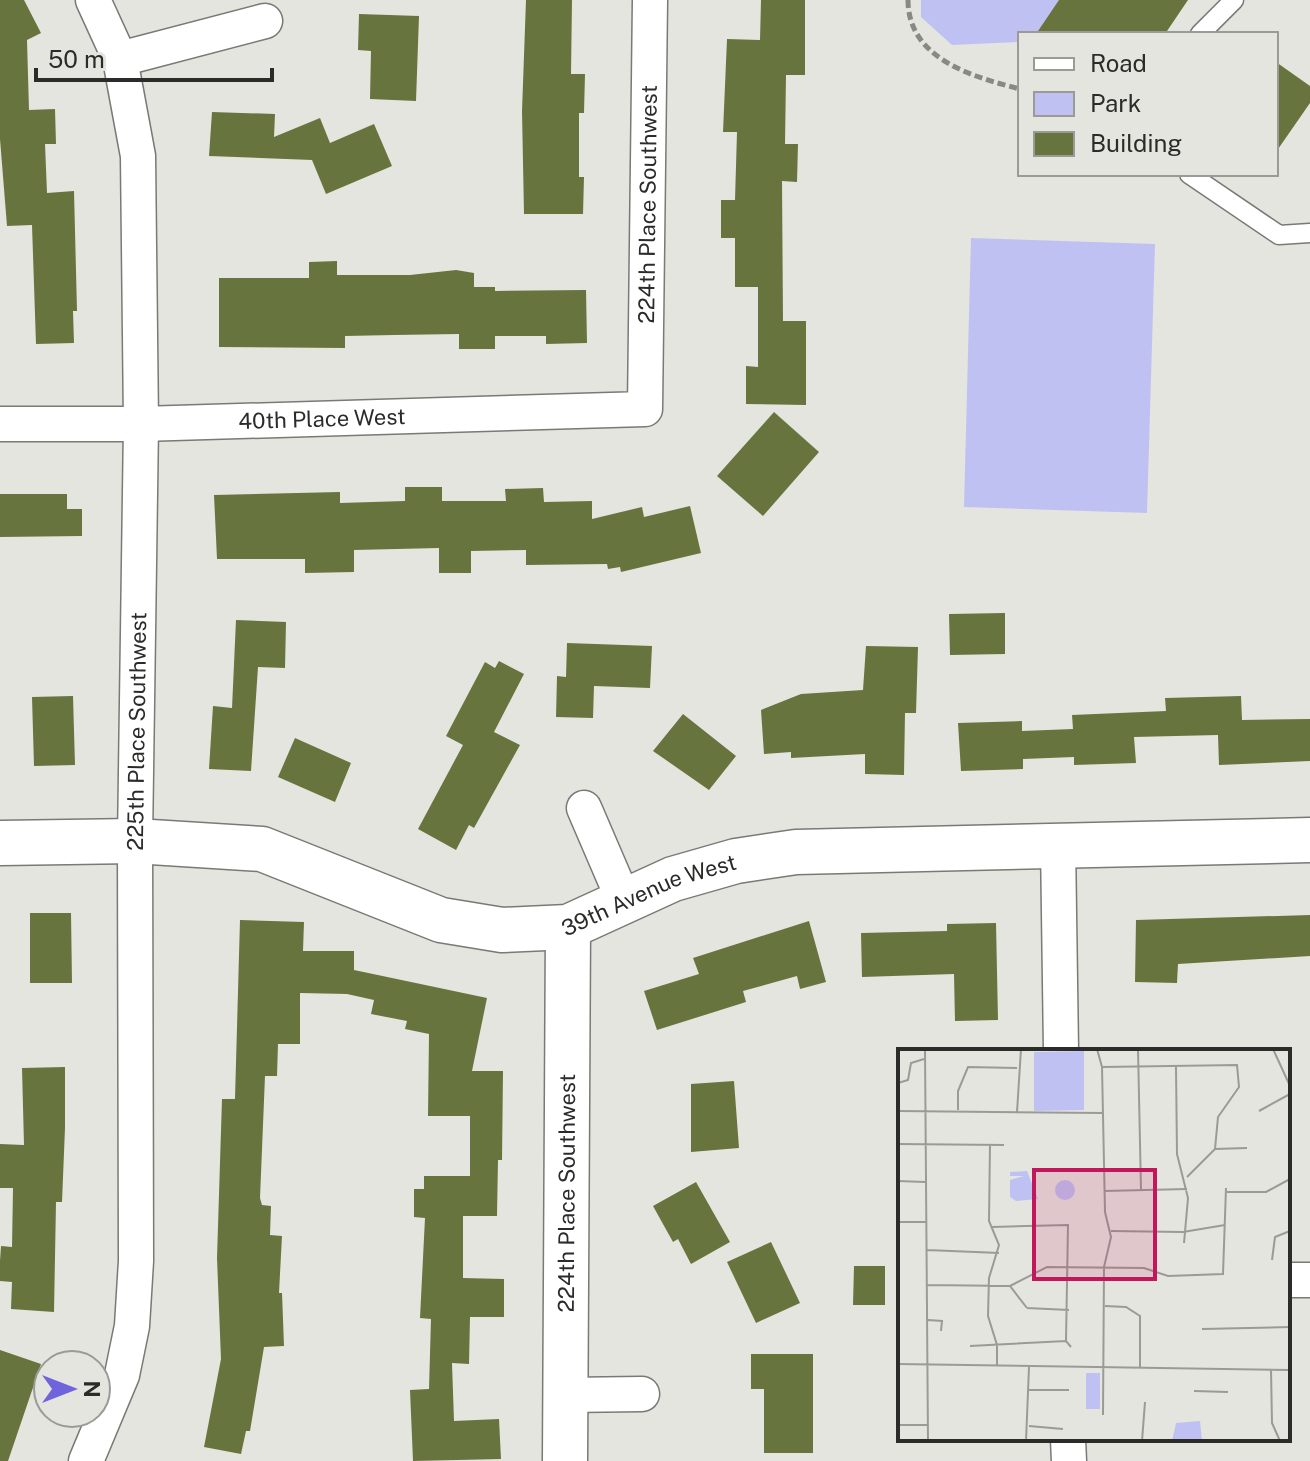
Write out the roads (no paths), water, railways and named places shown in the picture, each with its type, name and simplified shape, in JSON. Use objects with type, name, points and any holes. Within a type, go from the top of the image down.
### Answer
[{"type":"street","name":"225th Place Southwest","points":[[86,1461],[122,1375],[132,1326],[136,1261],[135,841],[141,424],[138,156],[120,59],[93,0]]},
{"type":"street","name":"224th Place Southwest","points":[[645,409],[650,0]]},
{"type":"street","points":[[120,59],[265,21]]},
{"type":"street","name":"40th Place West","points":[[0,424],[141,424],[645,409]]},
{"type":"street","points":[[584,808],[624,901]]},
{"type":"street","name":"39th Avenue West","points":[[0,843],[135,841],[262,849],[441,920],[502,930],[568,927],[673,879],[736,861],[796,852],[1058,843],[1310,840]]},
{"type":"street","points":[[1058,843],[1061,1049]]},
{"type":"street","name":"224th Place Southwest","points":[[565,1461],[568,927]]},
{"type":"street","points":[[566,1395],[642,1394]]},
{"type":"street","points":[[1068,1441],[1069,1461]]},
{"type":"lane","points":[[1202,32],[1234,0]]},
{"type":"lane","points":[[1192,176],[1279,235],[1310,233]]}]
